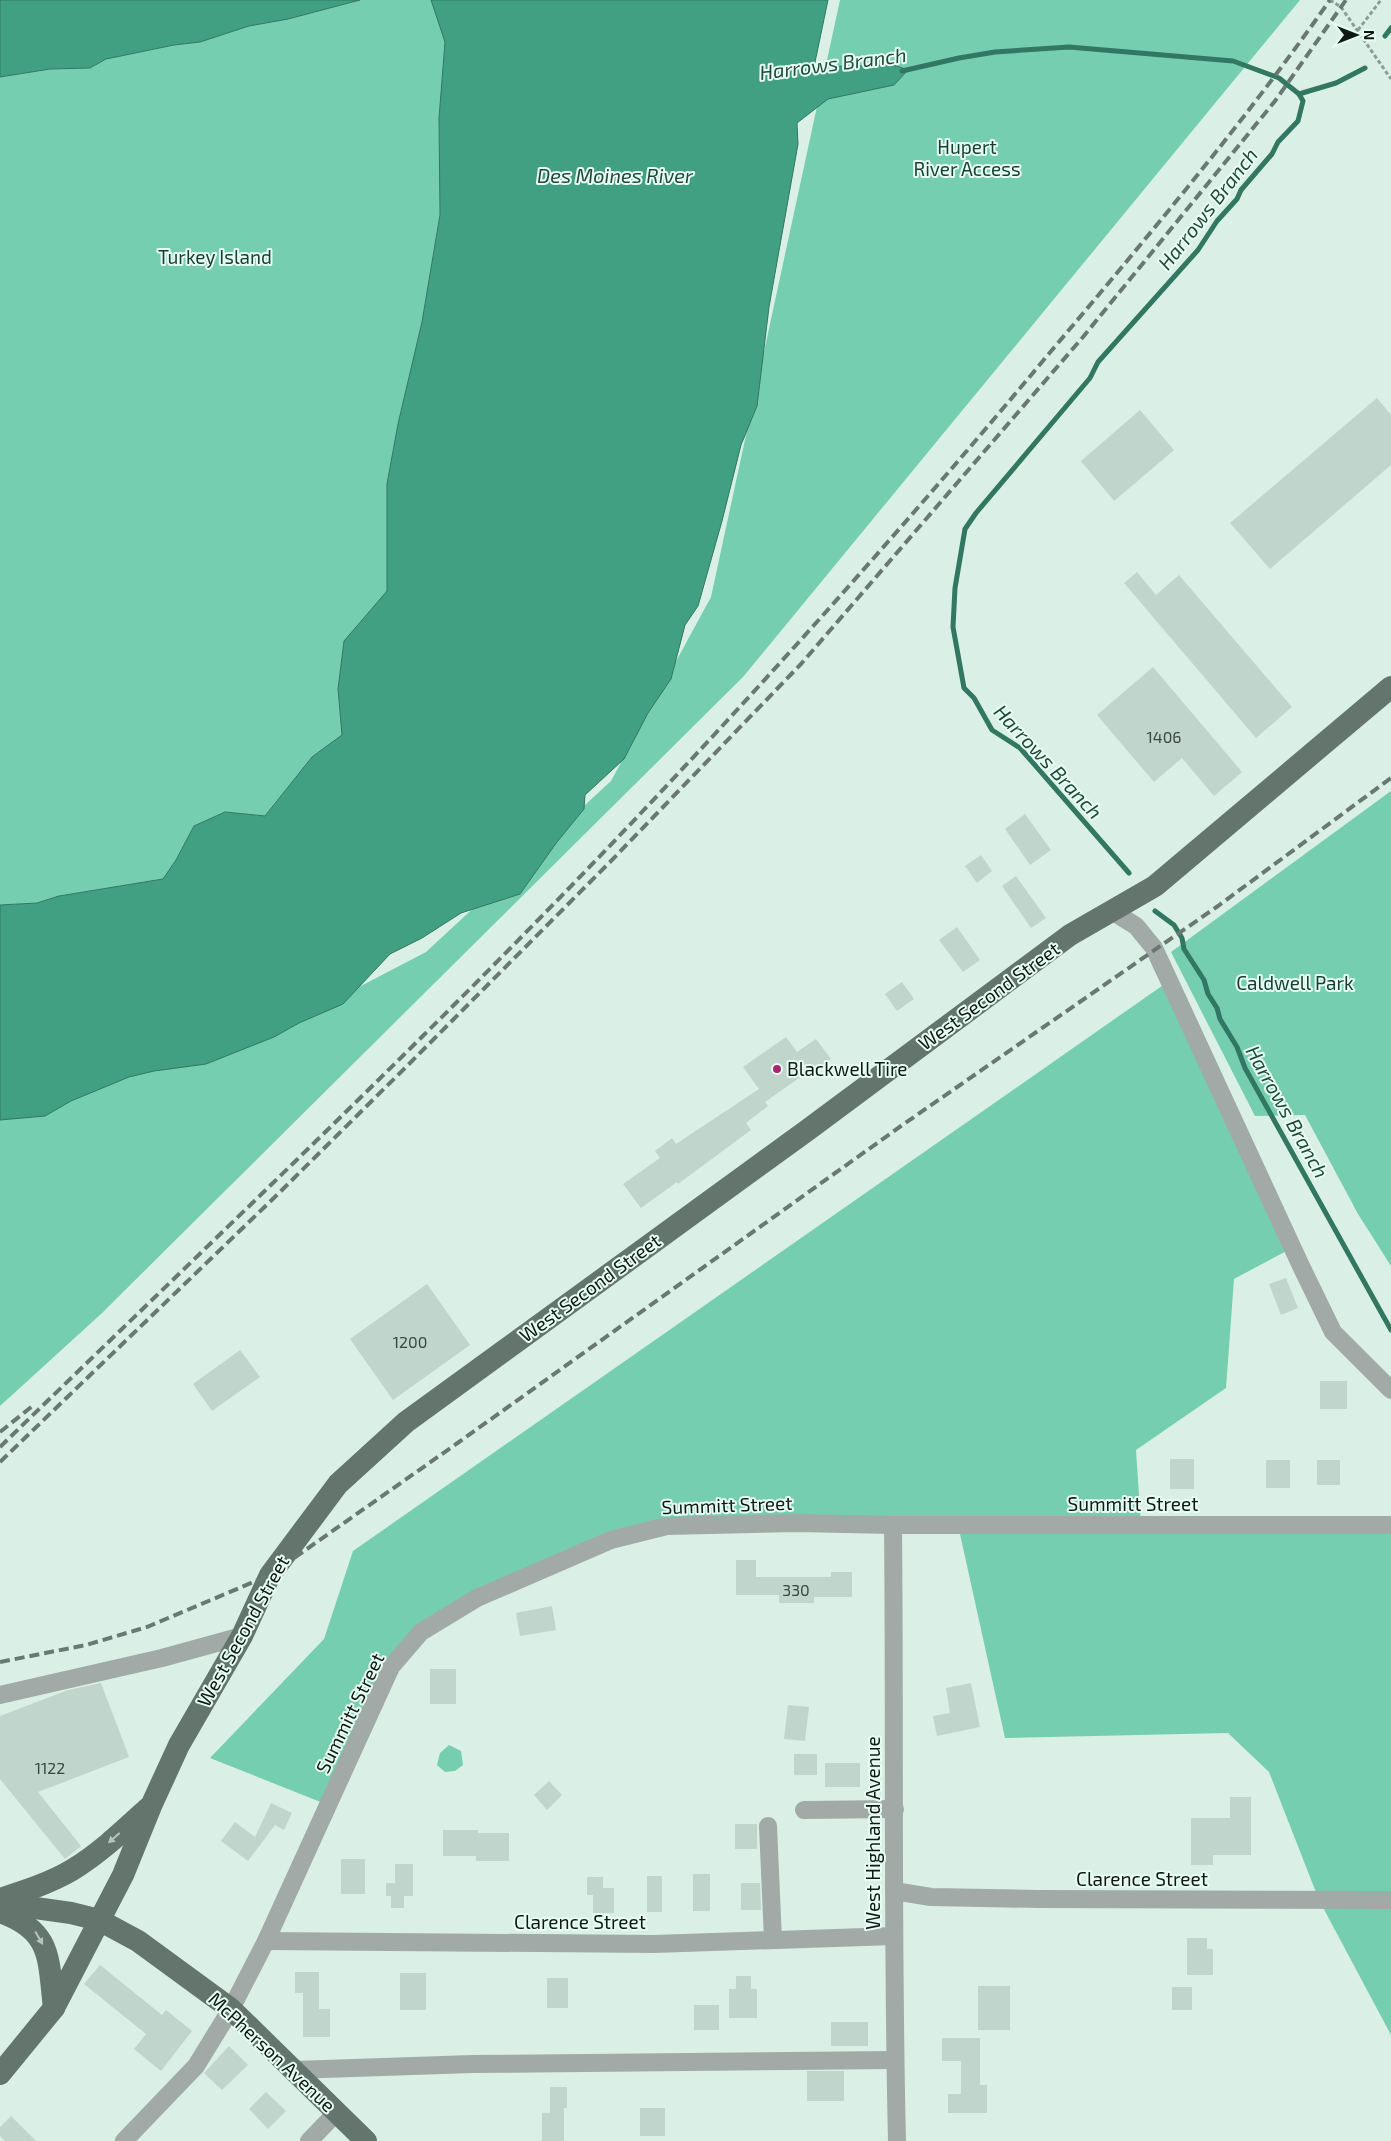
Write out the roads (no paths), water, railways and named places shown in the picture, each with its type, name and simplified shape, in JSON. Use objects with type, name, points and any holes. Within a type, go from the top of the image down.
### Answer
[{"type":"main road","name":"West Second Street","points":[[0,2074],[54,2008],[123,1875],[151,1806],[179,1745],[242,1636],[270,1575],[338,1484],[406,1422],[809,1129],[1070,935],[1155,886],[1391,687]]},
{"type":"main road","points":[[0,1899],[49,1882],[73,1869],[101,1850],[151,1806]]},
{"type":"main road","name":"McPherson Avenue","points":[[0,1906],[21,1906],[71,1913],[99,1920],[138,1942],[232,2009],[366,2141]]},
{"type":"main road","points":[[0,1912],[20,1920],[35,1931],[45,1949],[50,1967],[54,2008]]},
{"type":"street","points":[[1112,912],[1136,926],[1154,948],[1292,1248],[1334,1332],[1391,1390]]},
{"type":"street","name":"Summitt Street","points":[[124,2141],[196,2066],[232,2009],[266,1941],[392,1667],[421,1632],[477,1598],[611,1540],[667,1526],[796,1523],[892,1525],[1391,1525]]},
{"type":"street","name":"West Highland Avenue","points":[[892,1525],[897,2141]]},
{"type":"street","points":[[0,1695],[162,1658],[242,1636]]},
{"type":"street","points":[[804,1810],[895,1809]]},
{"type":"street","points":[[768,1826],[773,1940]]},
{"type":"street","name":"Clarence Street","points":[[894,1891],[931,1897],[1029,1899],[1391,1900]]},
{"type":"street","name":"Clarence Street","points":[[266,1941],[654,1944],[894,1936]]},
{"type":"street","points":[[294,2070],[472,2064],[895,2060]]},
{"type":"street","points":[[309,2141],[337,2112]]},
{"type":"water","points":[[0,0],[360,0],[288,19],[249,26],[200,42],[174,45],[106,59],[90,68],[50,69],[0,77]]},
{"type":"water","name":"Des Moines River","points":[[431,0],[828,0],[814,67],[894,65],[908,70],[894,85],[828,99],[797,123],[798,144],[769,307],[757,406],[741,445],[698,606],[685,625],[671,679],[648,713],[624,759],[585,795],[584,809],[557,842],[520,894],[461,913],[422,938],[390,954],[343,1004],[299,1023],[274,1037],[206,1064],[154,1071],[129,1077],[71,1101],[45,1116],[0,1120],[0,905],[37,903],[59,896],[163,879],[176,860],[194,826],[225,812],[265,816],[312,757],[342,735],[338,689],[344,641],[387,591],[387,484],[398,424],[422,322],[440,215],[439,118],[445,42]]},
{"type":"waterway","points":[[1385,36],[1391,28]]},
{"type":"waterway","name":"Harrows Branch","points":[[902,71],[995,52],[1069,47],[1233,61],[1279,78],[1299,94],[1303,101],[1298,121],[1278,142],[1272,154],[1217,221],[1198,250],[1098,362],[1090,378],[976,513],[965,529],[955,588],[953,627],[964,688],[974,698],[992,730],[1020,748],[1129,873]]},
{"type":"waterway","points":[[1299,94],[1336,83],[1365,68]]},
{"type":"waterway","name":"Harrows Branch","points":[[1155,911],[1174,925],[1182,938],[1184,949],[1204,980],[1208,994],[1237,1047],[1245,1068],[1391,1330]]},
{"type":"railway","points":[[0,1447],[404,1055],[562,895],[744,702],[898,531],[1120,269],[1228,137],[1330,0]]},
{"type":"railway","points":[[0,1462],[279,1193],[410,1063],[610,862],[801,664],[1083,337],[1275,101],[1346,0]]},
{"type":"railway","points":[[0,1662],[86,1645],[147,1627],[270,1575],[901,1126],[1218,906],[1391,778]]},
{"type":"railway","points":[[0,1432],[35,1404]]},
{"type":"place","name":"Blackwell Tire","points":[[777,1069]]},
{"type":"park label","name":"Hupert River Access","points":[[967,158]]},
{"type":"park label","name":"Turkey Island","points":[[215,257]]},
{"type":"park label","name":"Caldwell Park","points":[[1295,983]]}]
